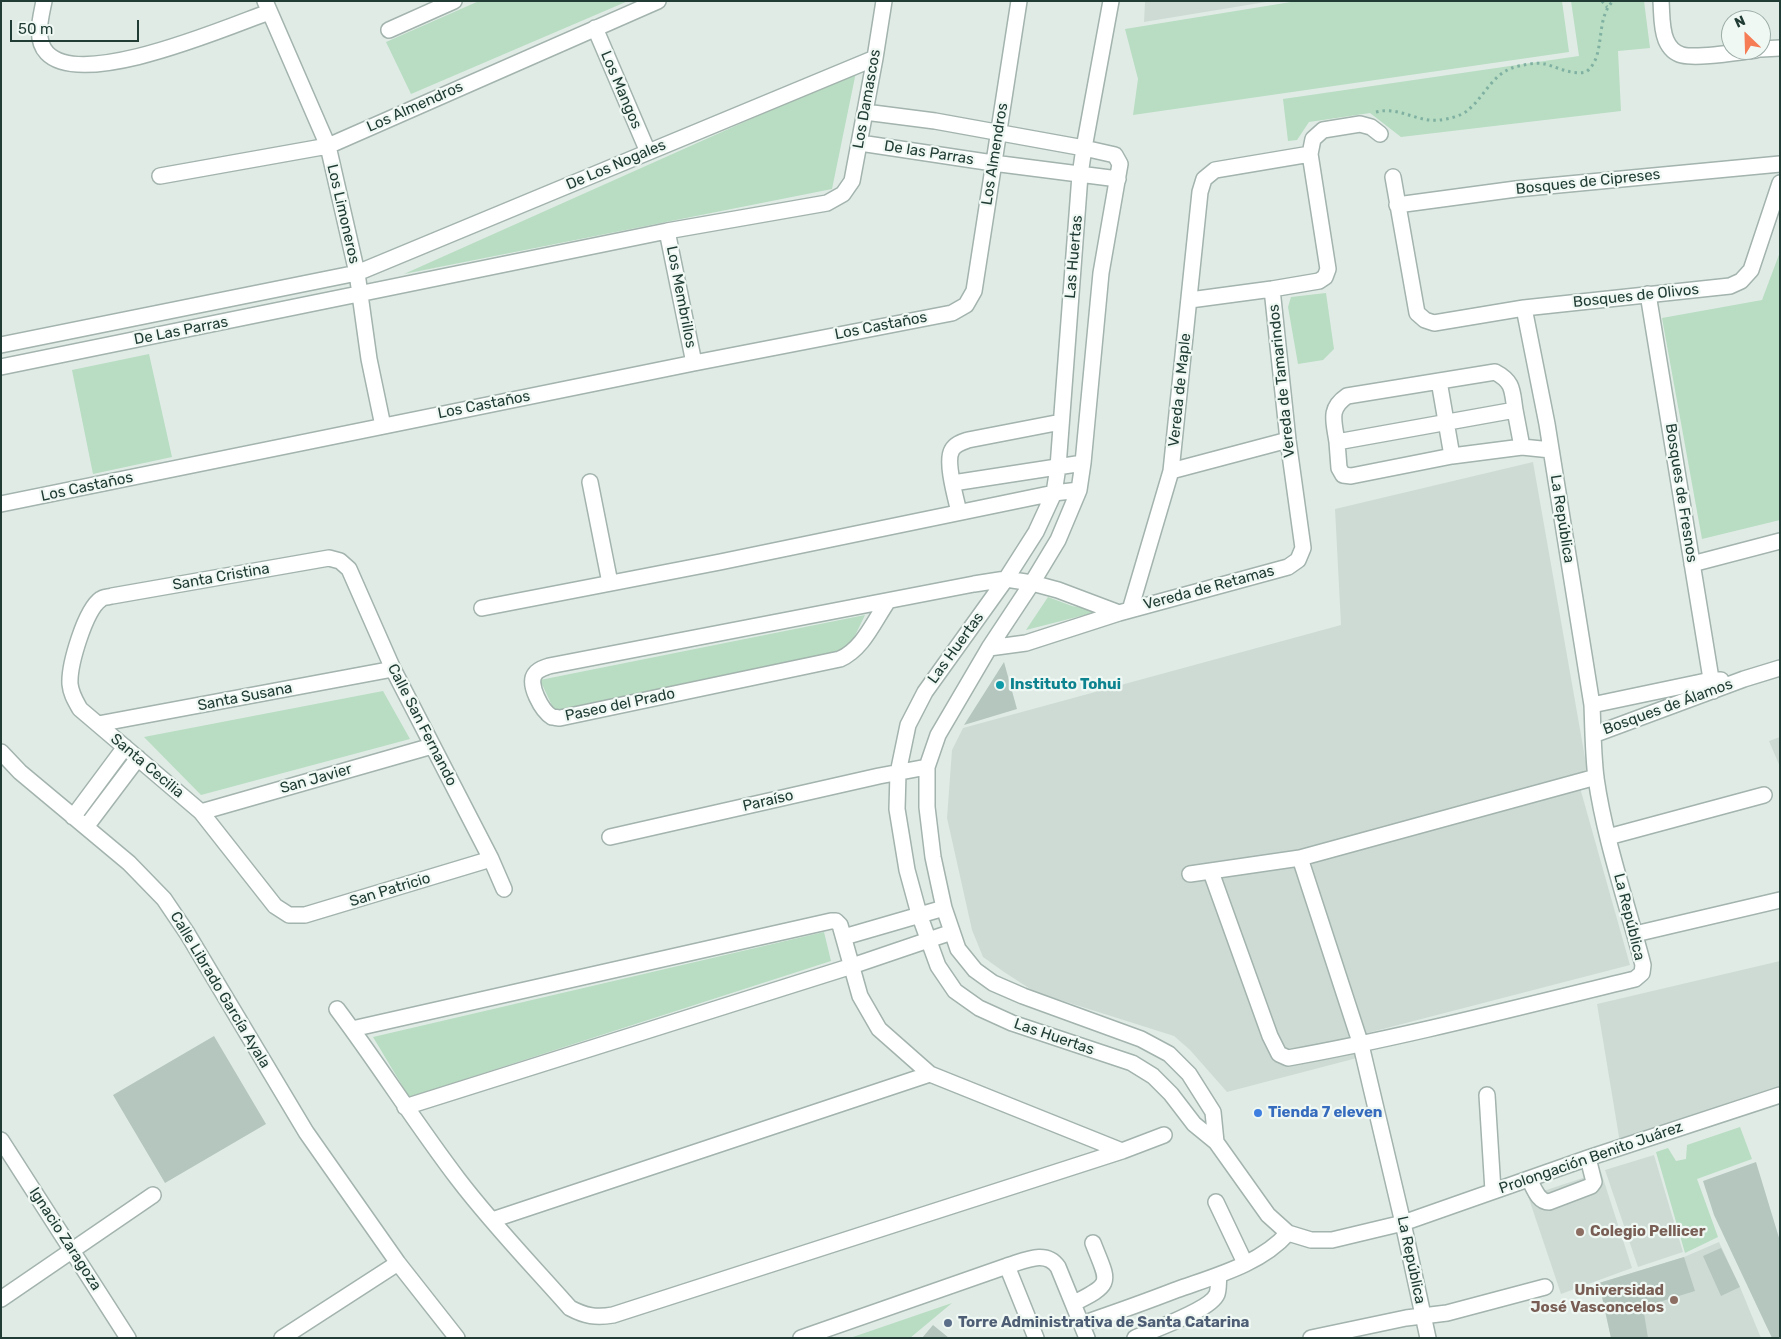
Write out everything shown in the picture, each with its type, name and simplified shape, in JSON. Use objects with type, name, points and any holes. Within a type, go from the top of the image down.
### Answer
[{"type":"street","name":"Los Limoneros","points":[[44,1],[40,23],[40,39],[46,52],[59,62],[92,64],[145,56],[193,41],[267,6],[328,146],[357,273],[369,359],[383,426]]},
{"type":"street","points":[[389,30],[454,1]]},
{"type":"street","name":"Los Almendros","points":[[160,176],[328,146],[658,1]]},
{"type":"street","name":"Los Damascos","points":[[667,231],[827,202],[843,194],[852,180],[860,143],[884,1]]},
{"type":"street","name":"Los Almendros","points":[[966,305],[974,291],[1019,1]]},
{"type":"street","name":"Las Huertas","points":[[1111,1],[1080,175],[1058,467],[1054,492],[1036,532],[1006,579],[925,692],[908,726],[898,772],[897,809],[907,870],[919,914],[938,966],[955,991],[978,1008],[1012,1023],[1132,1063],[1153,1076],[1171,1094],[1194,1124],[1216,1142],[1268,1215],[1288,1233],[1311,1240],[1332,1240],[1403,1223]]},
{"type":"street","points":[[1661,1],[1663,30],[1666,40],[1672,49],[1681,55],[1692,56],[1721,53]]},
{"type":"street","name":"Los Mangos","points":[[595,28],[648,152]]},
{"type":"street","name":"De Los Nogales","points":[[357,273],[875,58]]},
{"type":"street","name":"De las Parras","points":[[865,112],[935,121],[1115,155]]},
{"type":"street","points":[[1310,154],[1313,139],[1323,130],[1360,124],[1371,127],[1380,134]]},
{"type":"street","name":"De las Parras","points":[[860,143],[1118,179]]},
{"type":"street","name":"Vereda de Maple","points":[[1125,611],[1171,471],[1200,192],[1204,179],[1214,170],[1310,154]]},
{"type":"street","name":"Vereda de Tamarindos","points":[[1298,560],[1303,548],[1288,440],[1272,289],[1319,281],[1325,277],[1328,269],[1310,154]]},
{"type":"street","name":"Las Huertas","points":[[1115,155],[1120,164],[1101,273],[1079,490],[1058,540],[938,735],[927,767],[927,807],[932,847],[944,908],[958,949],[975,970],[993,983],[1023,996],[1141,1039],[1169,1054],[1189,1074],[1213,1112],[1216,1142]]},
{"type":"street","name":"Bosques de Cipreses","points":[[1398,205],[1516,189],[1780,164]]},
{"type":"street","points":[[1393,177],[1398,205]]},
{"type":"street","name":"Bosques de Olivos","points":[[1398,205],[1417,313],[1425,320],[1434,323],[1524,308],[1730,286],[1741,281],[1752,270],[1780,183]]},
{"type":"street","points":[[361,294],[667,231]]},
{"type":"street","name":"Los Membrillos","points":[[667,231],[694,363]]},
{"type":"street","name":"De Las Parras","points":[[1,345],[357,273]]},
{"type":"street","points":[[1190,300],[1272,289]]},
{"type":"street","name":"De Las Parras","points":[[1,367],[361,294]]},
{"type":"street","name":"Bosques de Fresnos","points":[[1648,294],[1712,686]]},
{"type":"street","name":"Los Castaños","points":[[1,504],[694,363],[952,313],[966,305]]},
{"type":"street","name":"La República","points":[[1428,1338],[1361,1044],[1635,979],[1642,973],[1643,965],[1608,837],[1596,777],[1592,735],[1592,705],[1551,450],[1524,308]]},
{"type":"street","points":[[1522,447],[1511,388],[1506,378],[1495,372],[1347,396],[1337,402],[1333,411],[1339,468],[1343,475],[1351,476],[1452,456],[1522,447],[1551,450]]},
{"type":"street","points":[[1439,381],[1452,456]]},
{"type":"street","points":[[1337,442],[1446,424],[1515,410]]},
{"type":"street","points":[[958,512],[949,461],[951,450],[958,444],[968,440],[1061,422]]},
{"type":"street","points":[[1171,471],[1288,440]]},
{"type":"street","points":[[953,483],[1083,463]]},
{"type":"street","points":[[590,482],[610,583]]},
{"type":"street","points":[[482,608],[720,562],[1054,492],[1079,490]]},
{"type":"street","points":[[1692,564],[1780,540]]},
{"type":"street","name":"Santa Cristina","points":[[101,599],[328,558],[340,561]]},
{"type":"street","name":"Vereda de Retamas","points":[[990,648],[1026,643],[1125,611],[1288,567],[1298,560]]},
{"type":"street","name":"Calle San Fernando","points":[[340,561],[349,569],[393,669],[504,889]]},
{"type":"street","name":"Paseo del Prado","points":[[888,601],[857,647],[850,655],[840,660],[560,718],[553,717],[547,712],[533,689],[533,675],[549,666],[888,601],[1006,579],[1032,583]]},
{"type":"street","points":[[1032,583],[1125,611]]},
{"type":"street","name":"Santa Cecilia","points":[[101,599],[84,625],[74,653],[70,681],[73,697],[80,709],[201,812],[275,906],[289,915]]},
{"type":"street","name":"Bosques de Álamos","points":[[1592,705],[1712,686],[1780,668]]},
{"type":"street","name":"Santa Susana","points":[[98,724],[393,669]]},
{"type":"street","name":"Bosques de Álamos","points":[[1592,735],[1712,686]]},
{"type":"street","name":"San Javier","points":[[201,812],[432,746]]},
{"type":"street","points":[[73,817],[125,747]]},
{"type":"street","name":"Calle Librado García Ayala","points":[[1,752],[20,772],[129,862],[164,899],[306,1132],[398,1263],[457,1338]]},
{"type":"street","points":[[86,828],[138,758]]},
{"type":"street","name":"Paraíso","points":[[610,837],[927,767]]},
{"type":"street","points":[[1190,874],[1300,858],[1596,777]]},
{"type":"street","points":[[1608,837],[1764,795]]},
{"type":"street","points":[[1211,872],[1270,1036],[1279,1054],[1288,1058],[1361,1044],[1300,858]]},
{"type":"street","name":"San Patricio","points":[[289,915],[305,915],[491,860]]},
{"type":"street","points":[[1635,934],[1780,900]]},
{"type":"street","points":[[844,937],[944,908]]},
{"type":"street","points":[[352,1029],[836,921],[840,925],[844,937],[860,996],[879,1029],[930,1074],[1122,1151]]},
{"type":"street","points":[[405,1107],[852,966],[952,932]]},
{"type":"street","points":[[337,1009],[459,1181],[570,1308],[583,1315],[598,1318],[622,1312],[1122,1151],[1164,1135]]},
{"type":"street","points":[[492,1220],[930,1074]]},
{"type":"street","points":[[1487,1095],[1493,1191]]},
{"type":"street","name":"Prolongación Benito Juárez","points":[[1403,1223],[1588,1158],[1780,1095]]},
{"type":"street","name":"Ignacio Zaragoza","points":[[1,1140],[128,1338]]},
{"type":"street","points":[[1529,1179],[1540,1199],[1544,1202],[1549,1202],[1591,1186],[1594,1182],[1588,1158]]},
{"type":"street","points":[[1,1300],[153,1195]]},
{"type":"street","points":[[1216,1202],[1245,1263]]},
{"type":"street","points":[[801,1338],[1007,1266],[1042,1256],[1054,1261],[1058,1267],[1085,1331],[1245,1263],[1277,1246],[1288,1233]]},
{"type":"street","points":[[1074,1303],[1097,1291],[1104,1282],[1106,1275],[1092,1243]]},
{"type":"street","points":[[282,1338],[398,1263]]},
{"type":"street","points":[[1007,1266],[1036,1338]]},
{"type":"street","points":[[1135,1338],[1199,1310],[1211,1302],[1217,1294],[1219,1275]]},
{"type":"street","points":[[1311,1338],[1447,1313],[1545,1287]]},
{"type":"path","points":[[1602,1],[1607,7]]},
{"type":"path","points":[[1360,124],[1378,112],[1385,111],[1399,112],[1424,120],[1439,120],[1463,114],[1469,110],[1493,81],[1511,69],[1521,66],[1543,64],[1574,73],[1586,72],[1593,65],[1601,26],[1607,7],[1613,1]]},
{"type":"shaded area","points":[[1145,1],[1272,1],[1144,22]]},
{"type":"shaded area","points":[[1533,462],[1587,769],[1577,777],[1630,965],[1352,1037],[1357,1058],[1227,1092],[1190,1050],[1174,1036],[1035,992],[983,957],[972,930],[947,818],[952,750],[963,728],[1341,625],[1335,509]]},
{"type":"shaded area","points":[[1780,737],[1780,767],[1769,741]]},
{"type":"shaded area","points":[[1780,961],[1780,1089],[1620,1143],[1597,1004]]},
{"type":"shaded area","points":[[1654,1155],[1683,1252],[1638,1267],[1605,1170]]},
{"type":"shaded area","name":"Colegio Pellicer","points":[[1601,1172],[1632,1268],[1561,1294],[1528,1196]]},
{"type":"shaded area","name":"Universidad José Vasconcelos","points":[[1719,1242],[1761,1338],[1611,1338],[1599,1283],[1684,1257]]},
{"type":"green space","points":[[479,1],[628,1],[411,94],[386,42]]},
{"type":"green space","points":[[1297,1],[1562,1],[1569,52],[1133,115],[1138,79],[1125,29]]},
{"type":"green space","points":[[1571,1],[1644,1],[1650,48],[1618,51],[1621,111],[1401,137],[1370,113],[1309,122],[1297,140],[1288,141],[1283,99],[1579,56]]},
{"type":"green space","points":[[856,72],[832,189],[404,274]]},
{"type":"green space","points":[[1780,252],[1780,520],[1702,539],[1662,318],[1762,300]]},
{"type":"green space","points":[[1326,293],[1334,349],[1323,360],[1298,364],[1288,307],[1291,297]]},
{"type":"green space","points":[[149,354],[172,457],[93,474],[72,370]]},
{"type":"green space","points":[[1048,597],[1072,606],[1100,611],[1026,630]]},
{"type":"green space","points":[[865,615],[848,650],[555,712],[540,680]]},
{"type":"green space","points":[[383,691],[410,739],[201,795],[144,737]]},
{"type":"green space","points":[[824,932],[831,961],[409,1097],[373,1037]]},
{"type":"green space","points":[[1740,1127],[1752,1159],[1697,1179],[1718,1237],[1685,1253],[1656,1152],[1668,1148],[1676,1161],[1686,1159],[1687,1145]]},
{"type":"green space","points":[[952,1303],[910,1338],[850,1338]]},
{"type":"building","name":"Instituto Tohui","points":[[1004,662],[1017,709],[964,725]]},
{"type":"building","points":[[214,1036],[266,1124],[165,1183],[113,1095]]},
{"type":"building","points":[[1756,1162],[1780,1241],[1780,1338],[1772,1338],[1714,1215],[1703,1181]]},
{"type":"building","points":[[1721,1248],[1740,1287],[1721,1296],[1703,1256]]},
{"type":"building","points":[[1684,1257],[1695,1291],[1643,1307],[1648,1338],[1611,1338],[1599,1283]]},
{"type":"building","points":[[933,1325],[949,1338],[922,1338]]},
{"type":"place","name":"Instituto Tohui","points":[[1000,685]]},
{"type":"place","name":"Tienda 7 eleven","points":[[1258,1113]]},
{"type":"place","name":"Colegio Pellicer","points":[[1580,1232]]},
{"type":"place","name":"Universidad José Vasconcelos","points":[[1674,1300]]},
{"type":"place","name":"Torre Administrativa de Santa Catarina","points":[[948,1323]]}]
